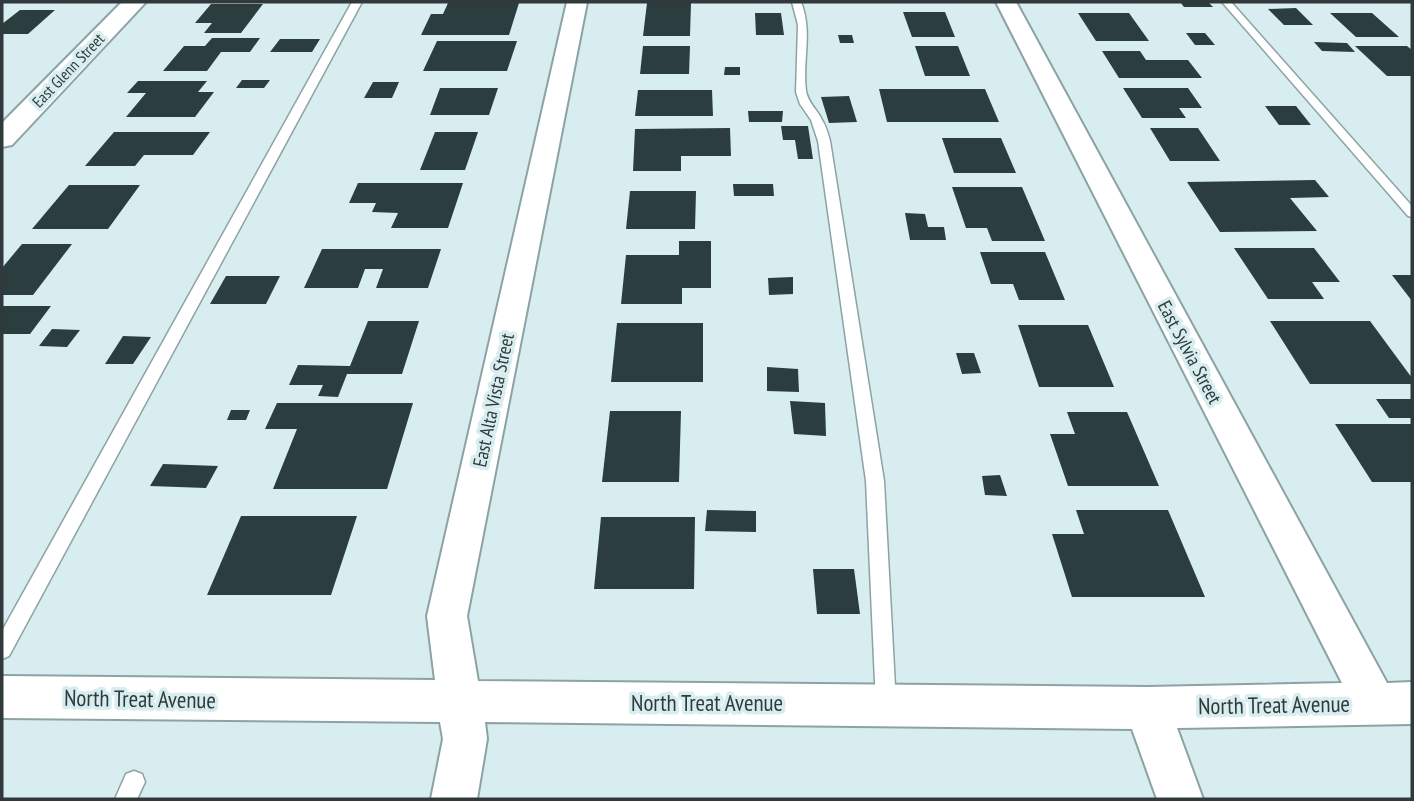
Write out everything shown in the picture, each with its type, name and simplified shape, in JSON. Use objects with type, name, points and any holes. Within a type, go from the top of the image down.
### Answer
[{"type":"street","name":"East Glenn Street","points":[[2,138],[135,2]]},
{"type":"street","name":"East Alta Vista Street","points":[[454,799],[465,739],[447,616],[577,2]]},
{"type":"street","name":"East Sylvia Street","points":[[1006,2],[1394,703]]},
{"type":"street","name":"North Treat Avenue","points":[[2,697],[1147,708],[1394,703]]},
{"type":"street","points":[[1147,708],[1180,799]]},
{"type":"lane","points":[[2,650],[357,2]]},
{"type":"lane","points":[[797,2],[804,18],[806,35],[800,91],[804,104],[817,120],[824,141],[875,481],[886,705]]},
{"type":"lane","points":[[1226,2],[1412,213]]},
{"type":"building","points":[[1180,2],[1208,2],[1213,7],[1184,7]]},
{"type":"building","points":[[448,3],[519,3],[509,35],[421,35],[431,14],[443,14]]},
{"type":"building","points":[[647,3],[691,3],[690,36],[643,36]]},
{"type":"building","points":[[211,4],[263,4],[241,33],[204,33],[212,23],[195,23]]},
{"type":"building","points":[[1296,8],[1313,25],[1284,25],[1268,9]]},
{"type":"building","points":[[20,10],[55,10],[28,34],[2,34],[2,24]]},
{"type":"building","points":[[903,12],[945,12],[955,37],[912,37]]},
{"type":"building","points":[[755,13],[781,13],[784,35],[756,35]]},
{"type":"building","points":[[1078,13],[1129,13],[1149,41],[1096,41]]},
{"type":"building","points":[[1330,13],[1372,13],[1399,37],[1356,37]]},
{"type":"building","points":[[1186,33],[1205,33],[1215,45],[1195,45]]},
{"type":"building","points":[[838,35],[852,35],[854,43],[840,43]]},
{"type":"building","points":[[212,38],[260,38],[250,52],[221,52],[207,71],[163,71],[184,46],[205,46]]},
{"type":"building","points":[[280,39],[320,39],[312,52],[270,52]]},
{"type":"building","points":[[437,41],[517,41],[507,71],[423,71]]},
{"type":"building","points":[[1314,42],[1347,43],[1355,52],[1322,51]]},
{"type":"building","points":[[643,46],[690,46],[689,74],[640,74]]},
{"type":"building","points":[[915,46],[958,46],[970,76],[925,76]]},
{"type":"building","points":[[1355,46],[1407,46],[1412,50],[1412,76],[1387,76]]},
{"type":"building","points":[[1102,51],[1140,51],[1146,60],[1188,60],[1202,78],[1119,78]]},
{"type":"building","points":[[725,67],[740,67],[740,75],[724,75]]},
{"type":"building","points":[[242,80],[270,80],[264,88],[236,88]]},
{"type":"building","points":[[138,81],[207,81],[198,92],[214,92],[195,117],[126,117],[146,93],[127,93]]},
{"type":"building","points":[[373,82],[399,82],[392,98],[364,98]]},
{"type":"building","points":[[440,88],[498,88],[489,115],[430,115]]},
{"type":"building","points":[[1123,88],[1188,88],[1202,108],[1179,108],[1186,118],[1142,118]]},
{"type":"building","points":[[879,89],[985,89],[999,122],[887,122]]},
{"type":"building","points":[[638,90],[712,90],[713,116],[635,116]]},
{"type":"building","points":[[849,96],[857,122],[829,123],[821,97]]},
{"type":"building","points":[[1265,106],[1296,106],[1311,125],[1279,125]]},
{"type":"building","points":[[748,111],[783,111],[782,122],[749,122]]},
{"type":"building","points":[[781,126],[808,126],[813,159],[798,159],[795,140],[783,140]]},
{"type":"building","points":[[730,128],[731,156],[681,156],[681,171],[633,171],[635,129]]},
{"type":"building","points":[[1150,128],[1198,128],[1220,161],[1170,161]]},
{"type":"building","points":[[114,132],[210,132],[193,155],[144,155],[135,166],[85,166]]},
{"type":"building","points":[[435,132],[478,132],[465,170],[420,170]]},
{"type":"building","points":[[942,138],[1001,138],[1016,173],[954,173]]},
{"type":"building","points":[[1315,180],[1329,197],[1290,198],[1317,231],[1220,232],[1187,182]]},
{"type":"building","points":[[358,183],[463,183],[448,228],[391,228],[398,213],[372,212],[376,203],[349,203]]},
{"type":"building","points":[[733,184],[773,184],[774,196],[734,196]]},
{"type":"building","points":[[69,185],[140,185],[108,229],[32,229]]},
{"type":"building","points":[[952,187],[1022,187],[1045,241],[992,241],[987,228],[966,228]]},
{"type":"building","points":[[630,191],[696,191],[695,229],[626,229]]},
{"type":"building","points":[[905,213],[925,214],[928,227],[944,227],[946,240],[910,240]]},
{"type":"building","points":[[679,241],[711,241],[711,288],[682,288],[682,304],[621,304],[626,255],[679,255]]},
{"type":"building","points":[[22,244],[72,244],[33,295],[2,295],[2,268]]},
{"type":"building","points":[[1234,248],[1314,248],[1340,282],[1312,282],[1324,299],[1268,299]]},
{"type":"building","points":[[322,249],[441,249],[428,288],[376,288],[383,269],[365,269],[358,288],[304,288]]},
{"type":"building","points":[[980,252],[1045,252],[1065,300],[1019,300],[1013,284],[991,284]]},
{"type":"building","points":[[1392,275],[1412,275],[1412,301]]},
{"type":"building","points":[[226,276],[280,276],[266,304],[210,304]]},
{"type":"building","points":[[793,277],[793,294],[769,295],[768,278]]},
{"type":"building","points":[[2,306],[51,306],[30,334],[2,334]]},
{"type":"building","points":[[368,321],[419,321],[402,374],[347,374],[338,397],[318,396],[323,385],[289,385],[298,365],[350,366]]},
{"type":"building","points":[[1270,321],[1370,321],[1412,378],[1412,384],[1310,384]]},
{"type":"building","points":[[617,323],[703,323],[703,382],[611,382]]},
{"type":"building","points":[[1018,325],[1088,325],[1114,387],[1039,387]]},
{"type":"building","points":[[52,329],[80,330],[67,347],[39,346]]},
{"type":"building","points":[[123,336],[151,337],[133,364],[105,364]]},
{"type":"building","points":[[956,353],[974,353],[981,373],[962,374]]},
{"type":"building","points":[[767,367],[798,369],[799,392],[767,391]]},
{"type":"building","points":[[1376,399],[1412,399],[1412,418],[1389,418]]},
{"type":"building","points":[[790,401],[825,403],[826,436],[794,434]]},
{"type":"building","points":[[277,403],[413,403],[387,489],[273,489],[297,429],[265,429]]},
{"type":"building","points":[[231,410],[250,410],[246,420],[227,420]]},
{"type":"building","points":[[610,411],[681,411],[679,482],[602,482]]},
{"type":"building","points":[[1067,412],[1127,412],[1159,486],[1068,486],[1050,434],[1075,434]]},
{"type":"building","points":[[1335,424],[1412,424],[1412,482],[1372,482]]},
{"type":"building","points":[[163,464],[218,466],[206,488],[150,486]]},
{"type":"building","points":[[1000,475],[1007,496],[985,495],[982,476]]},
{"type":"building","points":[[707,510],[756,511],[756,532],[705,531]]},
{"type":"building","points":[[1076,510],[1168,510],[1205,597],[1072,597],[1052,534],[1084,534]]},
{"type":"building","points":[[241,516],[357,516],[331,595],[207,595]]},
{"type":"building","points":[[601,517],[695,517],[694,589],[594,589]]},
{"type":"building","points":[[813,569],[854,569],[860,614],[817,614]]}]
